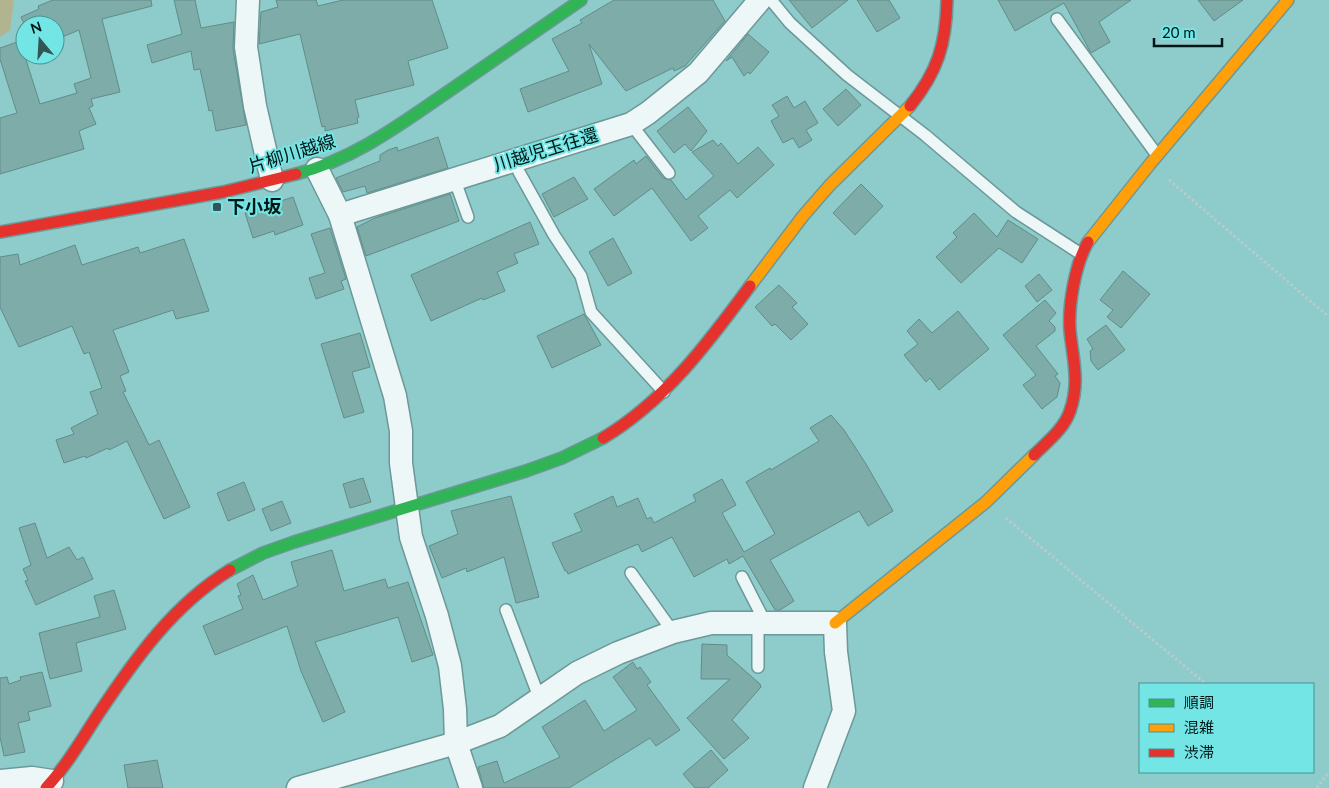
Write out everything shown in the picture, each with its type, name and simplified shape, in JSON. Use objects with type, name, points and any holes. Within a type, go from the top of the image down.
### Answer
[{"type":"street","points":[[248,0],[246,48],[255,106],[272,180]]},
{"type":"street","name":"片柳川越線","points":[[0,232],[223,192],[317,169],[349,155],[392,130],[581,0]]},
{"type":"street","name":"川越児玉往還","points":[[340,215],[631,124],[648,113],[698,73],[760,0]]},
{"type":"street","points":[[0,781],[32,778],[56,782],[147,644],[175,613],[221,575],[274,549],[556,462],[614,431],[664,392],[705,344],[828,187],[901,117],[925,90],[940,61],[947,38],[947,0]]},
{"type":"street","points":[[298,788],[456,743],[500,726],[539,697],[577,673],[618,654],[674,632],[711,623],[835,623],[986,502],[1059,431],[1070,412],[1076,385],[1076,363],[1070,330],[1075,273],[1081,254],[1093,235],[1153,159],[1288,0]]},
{"type":"street","points":[[317,169],[340,215],[395,396],[401,431],[401,463],[406,509],[413,545],[437,616],[450,666],[455,710],[456,743],[470,788]]},
{"type":"street","points":[[815,788],[844,711],[836,652],[835,623]]},
{"type":"lane","points":[[771,0],[790,23],[847,76],[901,117],[1016,212],[1081,254]]},
{"type":"lane","points":[[1057,19],[1153,159]]},
{"type":"lane","points":[[631,124],[668,173]]},
{"type":"lane","points":[[515,159],[519,172],[554,235],[581,276],[591,312],[664,392]]},
{"type":"lane","points":[[454,178],[468,217]]},
{"type":"lane","points":[[631,573],[674,632]]},
{"type":"lane","points":[[742,577],[762,624],[758,667]]},
{"type":"lane","points":[[506,610],[539,697]]},
{"type":"path","points":[[1153,159],[1329,317]]},
{"type":"path","points":[[986,502],[1205,683]]},
{"type":"path","points":[[1318,788],[1329,772]]},
{"type":"green space","points":[[0,0],[14,0],[10,30],[0,37]]},
{"type":"building","points":[[53,0],[151,0],[152,6],[102,19],[120,92],[91,99],[93,106],[89,108],[96,124],[79,131],[84,149],[0,174],[0,118],[17,113],[0,59],[0,48],[15,43],[15,65],[28,65],[40,104],[77,93],[74,84],[91,78],[79,30],[65,36],[65,15],[26,15],[39,9],[38,6]]},
{"type":"building","points":[[174,0],[195,0],[201,28],[234,22],[233,49],[246,125],[216,131],[212,110],[209,111],[200,69],[194,70],[191,51],[152,63],[147,45],[182,34]]},
{"type":"building","points":[[276,0],[316,0],[318,6],[343,0],[432,0],[448,48],[408,61],[414,85],[355,100],[359,117],[357,118],[358,123],[325,131],[325,126],[322,127],[300,34],[259,44],[261,12],[278,7]]},
{"type":"building","points":[[614,0],[713,0],[725,21],[685,66],[674,71],[673,68],[626,91],[589,44],[602,84],[528,112],[520,89],[569,71],[552,39],[582,23],[580,20]]},
{"type":"building","points":[[789,0],[848,0],[812,28]]},
{"type":"building","points":[[857,0],[889,0],[900,18],[877,32]]},
{"type":"building","points":[[998,0],[1131,0],[1099,22],[1110,42],[1091,53],[1064,3],[1015,31]]},
{"type":"building","points":[[1198,0],[1243,0],[1214,21]]},
{"type":"building","points":[[748,34],[769,52],[750,74],[748,72],[744,76],[732,57],[726,61]]},
{"type":"building","points":[[846,89],[861,105],[838,126],[823,109]]},
{"type":"building","points":[[787,96],[794,108],[805,101],[818,123],[806,130],[812,140],[799,148],[793,138],[783,143],[771,121],[779,116],[772,105]]},
{"type":"building","points":[[688,107],[707,131],[691,151],[685,144],[674,153],[657,131]]},
{"type":"building","points":[[438,137],[448,168],[367,193],[365,186],[343,192],[336,178],[380,161],[380,155],[388,150],[397,147],[398,151]]},
{"type":"building","points":[[713,140],[718,146],[721,143],[738,164],[758,147],[774,165],[737,198],[730,190],[698,216],[708,228],[691,241],[652,188],[614,216],[594,189],[634,160],[636,164],[646,156],[663,178],[671,180],[686,200],[714,176],[692,152]]},
{"type":"building","points":[[574,177],[588,199],[554,217],[542,194]]},
{"type":"building","points":[[861,184],[883,206],[855,235],[833,213]]},
{"type":"building","points":[[450,194],[459,221],[366,256],[357,227],[375,218]]},
{"type":"building","points":[[293,197],[303,225],[275,235],[274,231],[253,238],[245,213]]},
{"type":"building","points":[[974,213],[997,237],[1008,220],[1038,239],[1022,263],[999,248],[961,283],[936,257],[957,237],[953,233]]},
{"type":"building","points":[[530,222],[539,244],[514,254],[518,263],[497,272],[505,291],[483,300],[482,298],[431,321],[411,275]]},
{"type":"building","points":[[330,228],[346,279],[341,281],[344,289],[316,299],[309,278],[325,273],[311,234]]},
{"type":"building","points":[[613,238],[632,273],[608,286],[589,252]]},
{"type":"building","points":[[184,239],[209,311],[176,319],[173,310],[113,330],[129,372],[120,376],[126,391],[123,392],[149,445],[159,440],[190,507],[164,519],[127,441],[109,450],[108,448],[86,458],[85,456],[64,463],[56,440],[74,434],[71,428],[98,414],[90,392],[102,388],[89,352],[84,354],[72,326],[19,347],[0,307],[0,257],[18,254],[20,265],[75,245],[82,265],[138,247],[140,253]]},
{"type":"building","points":[[1123,271],[1150,294],[1121,328],[1107,317],[1113,310],[1100,300]]},
{"type":"building","points":[[1039,274],[1052,290],[1037,302],[1025,286]]},
{"type":"building","points":[[779,285],[797,303],[792,307],[808,324],[791,340],[775,324],[772,326],[755,307]]},
{"type":"building","points":[[1045,300],[1056,313],[1049,321],[1055,327],[1055,331],[1036,346],[1058,374],[1055,376],[1060,383],[1057,397],[1042,409],[1023,385],[1036,375],[1003,335]]},
{"type":"building","points":[[958,311],[989,349],[939,390],[930,378],[926,382],[904,355],[918,344],[907,331],[919,319],[932,333]]},
{"type":"building","points":[[584,314],[601,345],[552,368],[537,336]]},
{"type":"building","points":[[1106,325],[1125,350],[1098,370],[1091,361],[1090,351],[1093,349],[1087,339]]},
{"type":"building","points":[[360,333],[370,367],[352,372],[364,412],[344,418],[321,344]]},
{"type":"building","points":[[831,415],[844,430],[866,464],[893,511],[868,526],[859,511],[770,560],[794,601],[780,610],[775,610],[743,556],[729,564],[727,559],[694,577],[672,537],[642,552],[638,544],[568,574],[565,571],[552,543],[582,531],[574,514],[613,496],[617,507],[638,498],[647,519],[651,517],[654,523],[696,501],[693,495],[722,479],[736,505],[722,513],[744,552],[775,534],[746,482],[770,468],[771,470],[819,441],[810,428]]},
{"type":"building","points":[[363,478],[371,502],[350,508],[343,484]]},
{"type":"building","points":[[244,482],[255,510],[228,521],[217,493]]},
{"type":"building","points":[[511,496],[539,597],[516,603],[504,557],[467,572],[466,568],[442,578],[429,546],[458,534],[451,511]]},
{"type":"building","points":[[282,501],[291,523],[271,531],[262,509]]},
{"type":"building","points":[[35,523],[47,558],[69,547],[77,560],[83,557],[93,579],[36,605],[25,581],[28,580],[23,569],[31,565],[19,528]]},
{"type":"building","points":[[332,550],[344,591],[385,579],[388,588],[408,582],[433,655],[412,662],[398,617],[315,642],[345,712],[323,722],[301,671],[287,626],[215,655],[203,626],[243,609],[238,596],[241,595],[237,584],[242,581],[253,575],[263,600],[298,586],[291,562]]},
{"type":"building","points":[[114,590],[126,629],[76,643],[82,671],[50,679],[39,633],[100,617],[94,596]]},
{"type":"building","points":[[702,644],[727,645],[727,655],[761,687],[732,720],[749,738],[724,759],[687,718],[730,679],[701,679]]},
{"type":"building","points":[[633,662],[637,669],[640,667],[651,682],[647,685],[680,730],[656,746],[650,738],[569,788],[484,788],[478,767],[497,761],[504,783],[560,757],[542,727],[585,700],[604,731],[637,710],[613,677]]},
{"type":"building","points":[[42,672],[51,706],[28,712],[30,720],[18,723],[25,752],[4,756],[0,737],[0,678],[7,677],[9,684],[21,680],[20,677]]},
{"type":"building","points":[[711,750],[728,770],[708,788],[695,788],[683,774]]},
{"type":"building","points":[[157,760],[163,788],[128,788],[124,765]]},
{"type":"traffic: fast","points":[[296,174],[337,160],[376,140],[581,0]]},
{"type":"traffic: fast","points":[[230,570],[263,553],[294,542],[526,471],[562,458],[603,438]]},
{"type":"traffic: slow","points":[[1088,242],[1150,164],[1288,0]]},
{"type":"traffic: slow","points":[[750,286],[803,216],[830,185],[910,106]]},
{"type":"traffic: slow","points":[[835,623],[986,502],[1034,455]]},
{"type":"traffic: jam","points":[[910,106],[934,69],[939,56],[945,30],[947,0]]},
{"type":"traffic: jam","points":[[0,232],[223,192],[296,174]]},
{"type":"traffic: jam","points":[[1034,455],[1064,424],[1073,400],[1075,381],[1070,310],[1076,273],[1088,242]]},
{"type":"traffic: jam","points":[[603,438],[646,407],[666,389],[718,329],[750,286]]},
{"type":"traffic: jam","points":[[46,788],[68,761],[141,653],[157,634],[173,616],[209,584],[230,570]]},
{"type":"place","name":"下小坂","points":[[217,207]]}]
